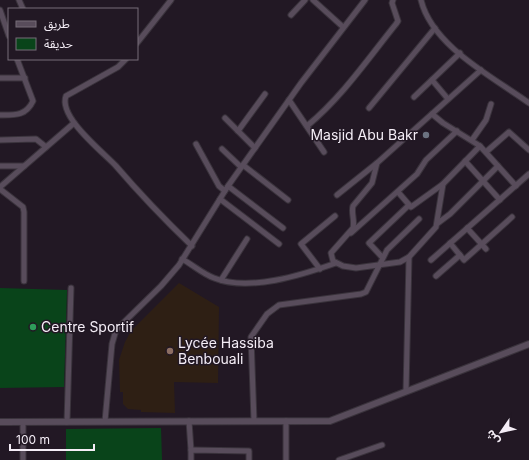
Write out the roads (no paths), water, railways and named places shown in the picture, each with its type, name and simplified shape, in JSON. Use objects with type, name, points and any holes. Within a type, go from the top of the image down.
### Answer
[{"type":"street","points":[[138,42],[171,0]]},
{"type":"street","points":[[291,15],[306,0]]},
{"type":"street","points":[[313,0],[343,27]]},
{"type":"street","points":[[105,421],[112,344],[116,330],[161,286],[192,246],[228,186],[242,166],[343,27],[365,0]]},
{"type":"street","points":[[307,126],[327,110],[341,94],[396,24],[398,21],[392,3],[393,0]]},
{"type":"street","points":[[421,0],[426,15],[435,28],[460,53],[481,70],[529,103]]},
{"type":"street","points":[[0,11],[8,33]]},
{"type":"street","points":[[369,108],[435,28]]},
{"type":"street","points":[[414,96],[460,53]]},
{"type":"street","points":[[0,115],[23,113],[30,107],[33,100],[32,94],[17,60]]},
{"type":"street","points":[[125,60],[118,68],[66,96],[66,107],[74,123],[92,145],[114,164],[152,207],[192,246]]},
{"type":"street","points":[[337,195],[377,163],[481,70]]},
{"type":"street","points":[[0,78],[25,78]]},
{"type":"street","points":[[432,80],[448,99]]},
{"type":"street","points":[[238,131],[265,94]]},
{"type":"street","points":[[289,100],[324,152]]},
{"type":"street","points":[[472,140],[486,120],[491,104]]},
{"type":"street","points":[[432,114],[436,119],[480,146],[516,186]]},
{"type":"street","points":[[225,118],[255,148]]},
{"type":"street","points":[[24,281],[23,207],[0,188],[74,123]]},
{"type":"street","points":[[457,131],[426,160],[417,174],[331,253],[331,257],[336,263],[343,266],[356,268],[400,262],[409,257],[434,230],[438,223],[450,214],[498,166]]},
{"type":"street","points":[[486,152],[509,132],[529,150]]},
{"type":"street","points":[[0,140],[36,139],[46,147]]},
{"type":"street","points":[[524,144],[529,140]]},
{"type":"street","points":[[196,144],[219,186],[225,191]]},
{"type":"street","points":[[382,257],[369,243],[409,205],[411,207],[443,184],[480,146]]},
{"type":"street","points":[[222,149],[242,166],[288,200]]},
{"type":"street","points":[[465,161],[500,200]]},
{"type":"street","points":[[348,236],[354,223],[352,210],[353,206],[372,183],[377,163]]},
{"type":"street","points":[[0,166],[24,166]]},
{"type":"street","points":[[431,260],[529,174]]},
{"type":"street","points":[[438,223],[441,190],[443,184]]},
{"type":"street","points":[[228,186],[283,228]]},
{"type":"street","points":[[398,192],[409,205]]},
{"type":"street","points":[[220,199],[279,244]]},
{"type":"street","points":[[320,269],[301,244],[335,216]]},
{"type":"street","points":[[450,243],[464,260],[512,217]]},
{"type":"street","points":[[254,421],[251,337],[267,314],[279,305],[361,294],[369,288],[382,257],[391,246],[419,220]]},
{"type":"street","points":[[467,228],[486,249]]},
{"type":"street","points":[[221,280],[247,238]]},
{"type":"street","points":[[436,276],[460,255]]},
{"type":"street","points":[[406,391],[409,257]]},
{"type":"street","points":[[182,259],[214,278],[243,284],[292,276],[320,269],[336,263]]},
{"type":"street","points":[[67,422],[71,288]]},
{"type":"street","points":[[0,422],[330,421],[339,419],[406,391],[529,344]]},
{"type":"street","points":[[190,421],[191,460]]},
{"type":"street","points":[[286,421],[286,460]]},
{"type":"street","points":[[22,422],[23,460]]},
{"type":"street","points":[[340,460],[382,445]]},
{"type":"street","points":[[191,450],[249,451],[249,460]]},
{"type":"place","name":"Masjid Abu Bakr","points":[[426,135]]},
{"type":"place","name":"Centre Sportif","points":[[33,327]]},
{"type":"place","name":"Lycée Hassiba Benbouali","points":[[170,351]]}]
